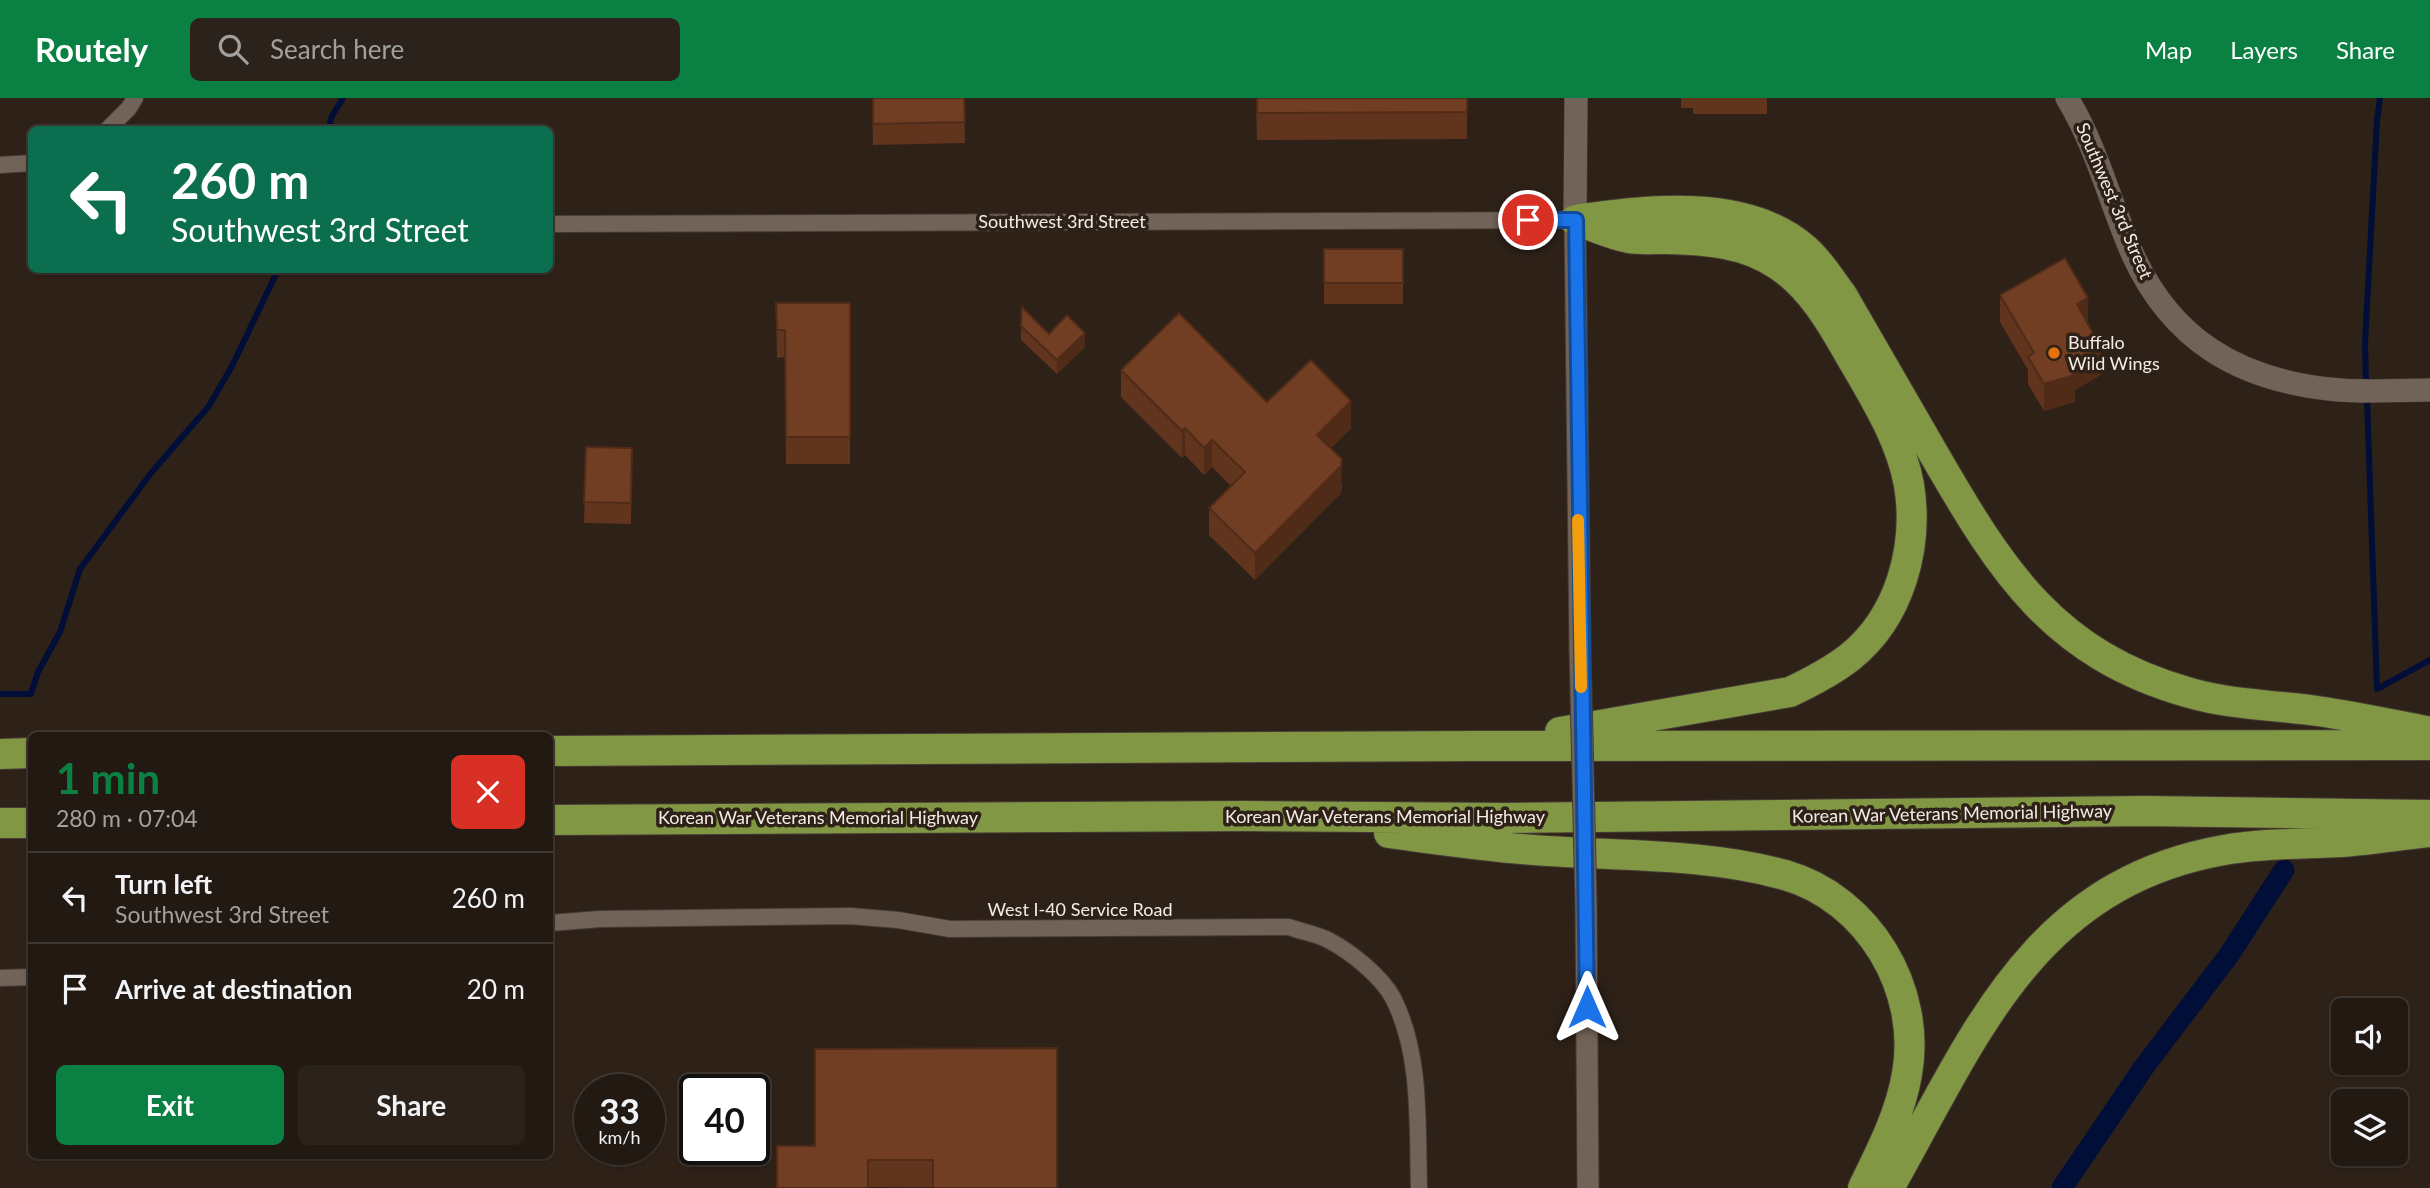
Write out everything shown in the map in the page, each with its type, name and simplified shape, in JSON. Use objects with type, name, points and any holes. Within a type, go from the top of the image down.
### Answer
[{"type":"highway","points":[[1576,220],[1635,211],[1725,214],[1768,227],[1803,247],[1820,264],[1842,295],[1963,505],[2001,564],[2030,599],[2084,646],[2140,676],[2193,694],[2239,703],[2316,711],[2430,732]]},
{"type":"highway","points":[[1474,746],[1790,692],[1822,676],[1851,656],[1880,625],[1895,598],[1905,570],[1910,540],[1909,484],[1892,432],[1836,331],[1818,303],[1797,280],[1779,265],[1731,244],[1704,240],[1629,238],[1576,220]]},
{"type":"highway","points":[[553,751],[2430,745]]},
{"type":"highway","points":[[0,754],[28,753]]},
{"type":"highway","name":"Korean War Veterans Memorial Highway","points":[[553,820],[1246,816],[1506,818],[2145,811],[2430,815]]},
{"type":"highway","points":[[1246,816],[1515,849],[1744,865],[1788,876],[1821,891],[1841,904],[1873,936],[1894,970],[1908,1017],[1910,1047],[1898,1109],[1885,1144],[1863,1188]]},
{"type":"highway","points":[[0,823],[28,822]]},
{"type":"highway","points":[[1889,1188],[1972,1041],[2010,982],[2036,950],[2094,901],[2123,882],[2191,857],[2261,845],[2341,842],[2430,832]]},
{"type":"main road","points":[[1576,98],[1576,220]]},
{"type":"main road","name":"Southwest 3rd Street","points":[[2067,98],[2096,156],[2134,255],[2159,300],[2202,342],[2243,370],[2277,381],[2342,390],[2429,390]]},
{"type":"street","points":[[111,126],[135,98]]},
{"type":"street","points":[[0,165],[28,163]]},
{"type":"street","points":[[1576,220],[1588,1188]]},
{"type":"street","name":"Southwest 3rd Street","points":[[553,224],[1576,220]]},
{"type":"street","name":"West I-40 Service Road","points":[[553,923],[600,919],[849,916],[898,920],[950,929],[1289,928],[1329,940],[1365,965],[1392,995],[1403,1022],[1413,1068],[1419,1188]]},
{"type":"street","points":[[0,978],[28,977]]},
{"type":"building","points":[[873,98],[964,98],[965,122],[873,124]]},
{"type":"building","points":[[1257,98],[1467,98],[1467,112],[1257,113]]},
{"type":"building","points":[[1324,249],[1403,249],[1403,283],[1324,283]]},
{"type":"building","name":"Buffalo Wild Wings","points":[[2065,258],[2088,298],[2077,304],[2101,348],[2074,364],[2075,375],[2044,384],[2028,357],[2034,353],[2000,295]]},
{"type":"building","points":[[776,303],[850,303],[850,437],[786,437],[785,330],[777,330]]},
{"type":"building","points":[[1022,307],[1049,334],[1067,315],[1085,333],[1057,360],[1021,326]]},
{"type":"building","points":[[1179,313],[1267,402],[1311,360],[1351,401],[1317,435],[1342,459],[1341,466],[1255,553],[1209,508],[1245,472],[1212,440],[1204,448],[1185,428],[1182,431],[1121,370]]},
{"type":"building","points":[[586,447],[632,448],[631,503],[584,502]]},
{"type":"building","points":[[1057,1048],[1057,1188],[933,1188],[933,1160],[868,1160],[868,1188],[777,1188],[777,1146],[815,1146],[815,1049]]},
{"type":"waterway","points":[[329,126],[343,98]]},
{"type":"waterway","points":[[2366,386],[2365,343],[2380,98]]},
{"type":"waterway","points":[[0,694],[31,694],[38,672],[60,632],[80,569],[151,473],[209,406],[232,366],[277,273]]},
{"type":"waterway","points":[[2367,397],[2377,689],[2430,660]]},
{"type":"waterway","points":[[2062,1188],[2144,1067],[2229,955],[2284,870]]},
{"type":"slow traffic","points":[[1578,520],[1581,687]]},
{"type":"place","name":"Buffalo Wild Wings","points":[[2054,353]]},
{"type":"route","points":[[1528,220],[1576,220],[1587,1007]]}]
